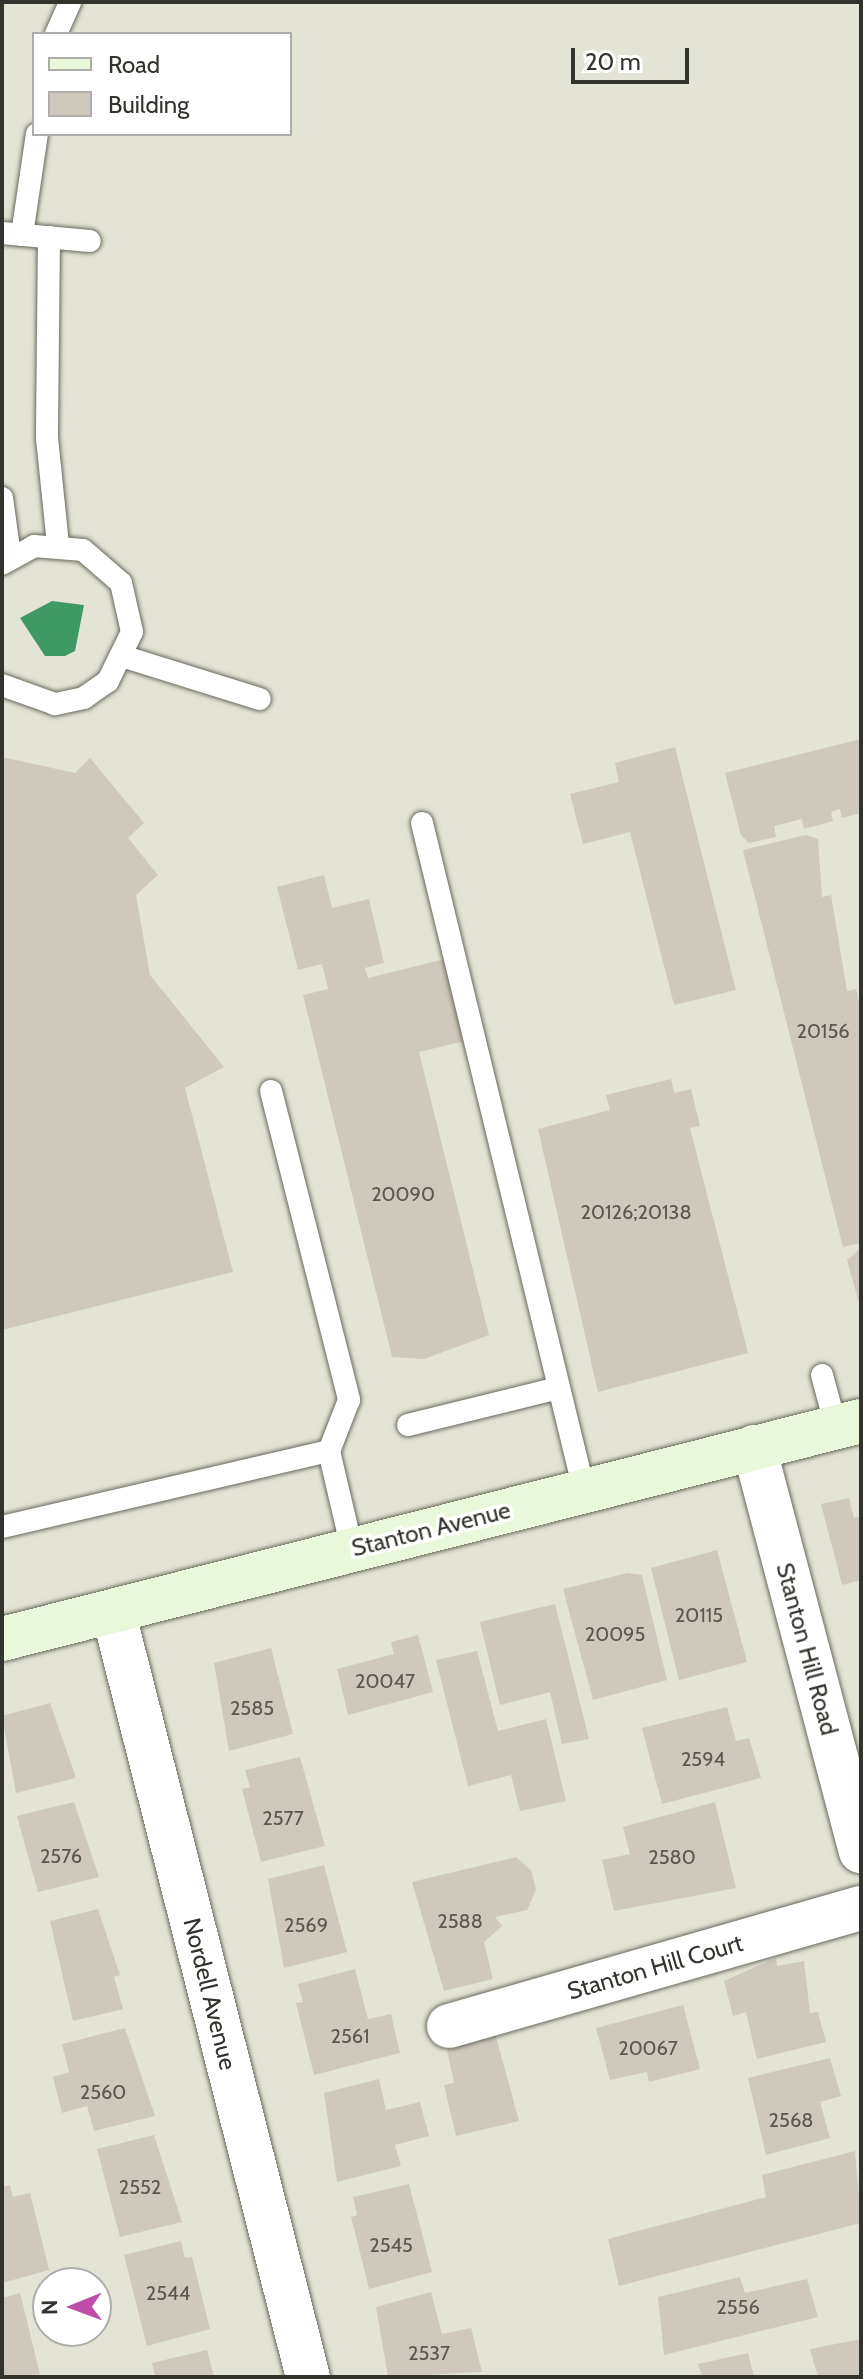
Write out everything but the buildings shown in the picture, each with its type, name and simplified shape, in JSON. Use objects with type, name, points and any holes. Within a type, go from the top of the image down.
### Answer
[{"type":"street","name":"Stanton Avenue","points":[[2,1639],[848,1424]]},
{"type":"street","name":"Stanton Hill Road","points":[[754,1447],[861,1851]]},
{"type":"street","name":"Nordell Avenue","points":[[113,1611],[308,2377]]},
{"type":"street","name":"Stanton Hill Court","points":[[449,2026],[861,1908]]},
{"type":"lane","points":[[57,32],[70,2]]},
{"type":"lane","points":[[36,136],[12,234],[90,241]]},
{"type":"lane","points":[[49,237],[47,438],[58,544]]},
{"type":"lane","points":[[2,498],[6,560],[58,544],[83,550],[121,583],[131,607],[125,657],[84,698],[55,704],[2,685]]},
{"type":"lane","points":[[125,657],[260,699]]},
{"type":"lane","points":[[422,823],[584,1490]]},
{"type":"lane","points":[[271,1091],[349,1400],[329,1451],[352,1549]]},
{"type":"lane","points":[[822,1375],[848,1424]]},
{"type":"lane","points":[[408,1425],[559,1388]]},
{"type":"lane","points":[[2,1527],[329,1451]]},
{"type":"shaded area","points":[[52,601],[84,605],[75,651],[65,656],[45,656],[20,618]]}]
